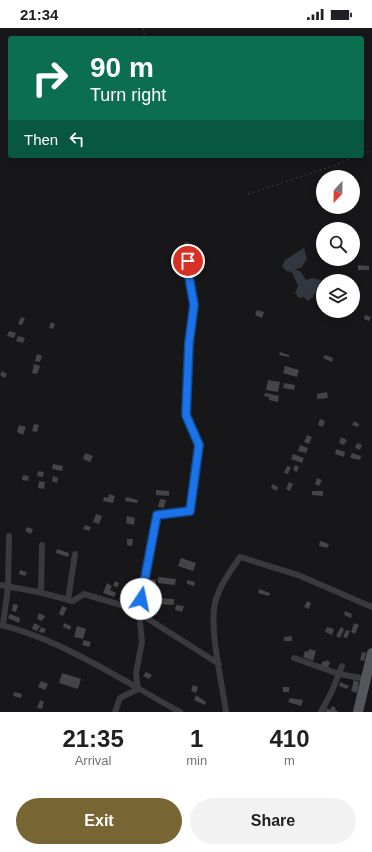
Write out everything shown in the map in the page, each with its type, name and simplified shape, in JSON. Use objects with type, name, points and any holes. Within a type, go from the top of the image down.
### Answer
[{"type":"main road","points":[[358,712],[372,653]]},
{"type":"street","points":[[138,689],[136,673],[142,642],[139,613],[157,515],[190,511],[199,445],[186,415],[189,343],[194,305],[189,277],[187,245]]},
{"type":"street","points":[[10,536],[8,587],[1,625],[15,628],[68,650],[180,712]]},
{"type":"street","points":[[41,593],[42,545]]},
{"type":"street","points":[[68,600],[75,554]]},
{"type":"street","points":[[226,712],[219,664],[214,608],[224,581],[240,557],[298,575],[372,607]]},
{"type":"street","points":[[0,585],[73,601],[84,594],[131,608],[219,664]]},
{"type":"street","points":[[294,658],[339,674],[366,679]]},
{"type":"street","points":[[321,712],[332,692],[342,666]]},
{"type":"street","points":[[115,712],[120,698],[138,689]]},
{"type":"path","points":[[248,194],[336,165],[352,158]]},
{"type":"shaded area","points":[[304,248],[307,259],[301,268],[295,269],[301,272],[306,280],[312,278],[316,279],[316,291],[313,297],[308,301],[304,297],[299,298],[295,293],[298,286],[292,272],[286,271],[282,266],[285,260]]},
{"type":"building","points":[[360,265],[369,266],[369,270],[358,270],[358,266]]},
{"type":"building","points":[[257,310],[264,312],[262,318],[255,315]]},
{"type":"building","points":[[365,315],[371,317],[369,321],[364,319]]},
{"type":"building","points":[[21,317],[25,318],[22,325],[18,324]]},
{"type":"building","points":[[51,322],[55,324],[53,329],[49,328]]},
{"type":"building","points":[[9,331],[16,333],[14,338],[7,336]]},
{"type":"building","points":[[18,336],[25,338],[23,343],[16,341]]},
{"type":"building","points":[[280,352],[289,355],[289,357],[279,355]]},
{"type":"building","points":[[37,354],[42,356],[40,362],[35,361]]},
{"type":"building","points":[[325,355],[333,358],[332,362],[323,358]]},
{"type":"building","points":[[34,364],[40,366],[37,374],[32,373]]},
{"type":"building","points":[[285,366],[299,370],[297,377],[283,373]]},
{"type":"building","points":[[2,371],[7,374],[5,378],[0,375]]},
{"type":"building","points":[[268,380],[280,382],[278,392],[266,390]]},
{"type":"building","points":[[284,383],[295,385],[294,390],[283,388]]},
{"type":"building","points":[[327,392],[328,398],[317,399],[317,394]]},
{"type":"building","points":[[265,393],[279,396],[278,402],[269,400],[269,397],[264,396]]},
{"type":"building","points":[[320,419],[325,421],[323,427],[318,425]]},
{"type":"building","points":[[354,421],[359,424],[358,427],[352,425]]},
{"type":"building","points":[[34,424],[39,425],[37,432],[32,431]]},
{"type":"building","points":[[19,425],[26,427],[23,435],[17,432]]},
{"type":"building","points":[[307,435],[312,437],[309,444],[304,442]]},
{"type":"building","points":[[341,437],[347,440],[344,445],[339,443]]},
{"type":"building","points":[[357,443],[362,445],[360,450],[355,448]]},
{"type":"building","points":[[300,445],[308,448],[306,453],[298,451]]},
{"type":"building","points":[[336,449],[345,452],[344,457],[335,454]]},
{"type":"building","points":[[85,453],[93,456],[90,462],[83,459]]},
{"type":"building","points":[[352,453],[361,456],[360,460],[350,458]]},
{"type":"building","points":[[293,454],[304,458],[302,463],[291,459]]},
{"type":"building","points":[[53,464],[63,466],[62,471],[52,469]]},
{"type":"building","points":[[295,465],[299,467],[297,472],[293,470]]},
{"type":"building","points":[[287,466],[291,467],[288,474],[284,473]]},
{"type":"building","points":[[38,471],[44,472],[43,477],[37,476]]},
{"type":"building","points":[[23,475],[29,476],[28,481],[22,480]]},
{"type":"building","points":[[53,476],[58,478],[57,483],[52,481]]},
{"type":"building","points":[[317,478],[322,480],[319,486],[315,484]]},
{"type":"building","points":[[39,481],[45,482],[44,489],[38,488]]},
{"type":"building","points":[[289,482],[293,484],[290,491],[286,489]]},
{"type":"building","points":[[273,484],[278,487],[277,491],[271,488]]},
{"type":"building","points":[[156,490],[169,491],[169,496],[156,495]]},
{"type":"building","points":[[312,491],[323,491],[323,496],[312,495]]},
{"type":"building","points":[[109,494],[115,496],[113,503],[103,501],[104,497],[108,498]]},
{"type":"building","points":[[126,497],[138,500],[137,503],[125,501]]},
{"type":"building","points":[[160,499],[166,500],[164,508],[158,507]]},
{"type":"building","points":[[96,514],[102,516],[99,524],[93,522]]},
{"type":"building","points":[[127,516],[135,518],[134,525],[126,523]]},
{"type":"building","points":[[85,525],[91,527],[89,531],[83,529]]},
{"type":"building","points":[[27,527],[33,529],[31,534],[25,531]]},
{"type":"building","points":[[127,539],[133,539],[132,546],[127,545]]},
{"type":"building","points":[[320,541],[329,544],[327,548],[319,546]]},
{"type":"building","points":[[57,549],[69,553],[68,557],[56,553]]},
{"type":"building","points":[[181,558],[196,563],[193,571],[178,566]]},
{"type":"building","points":[[20,570],[27,572],[25,576],[19,574]]},
{"type":"building","points":[[158,577],[176,579],[175,585],[158,583]]},
{"type":"building","points":[[150,579],[156,580],[154,599],[147,598]]},
{"type":"building","points":[[187,580],[195,582],[194,586],[187,584]]},
{"type":"building","points":[[115,581],[119,583],[118,587],[113,586]]},
{"type":"building","points":[[107,583],[112,586],[110,590],[116,593],[114,597],[103,593]]},
{"type":"building","points":[[259,589],[270,593],[269,596],[258,593]]},
{"type":"building","points":[[157,598],[174,599],[174,605],[157,604]]},
{"type":"building","points":[[307,601],[311,603],[309,609],[304,607]]},
{"type":"building","points":[[13,604],[18,605],[16,612],[12,611]]},
{"type":"building","points":[[176,605],[184,606],[182,612],[175,610]]},
{"type":"building","points":[[62,606],[67,608],[63,616],[59,614]]},
{"type":"building","points":[[345,611],[352,614],[351,618],[344,615]]},
{"type":"building","points":[[39,613],[45,616],[42,621],[37,619]]},
{"type":"building","points":[[10,614],[20,618],[19,623],[8,618]]},
{"type":"building","points":[[34,623],[40,626],[37,631],[32,629]]},
{"type":"building","points":[[64,623],[71,626],[70,630],[63,627]]},
{"type":"building","points":[[354,623],[359,625],[355,634],[351,632]]},
{"type":"building","points":[[77,626],[86,629],[83,639],[74,637]]},
{"type":"building","points":[[41,627],[46,629],[44,633],[39,632]]},
{"type":"building","points":[[327,627],[334,629],[332,635],[325,632]]},
{"type":"building","points":[[341,627],[344,629],[340,638],[336,636]]},
{"type":"building","points":[[346,630],[350,631],[347,638],[343,637]]},
{"type":"building","points":[[292,636],[292,641],[284,641],[284,637]]},
{"type":"building","points":[[84,640],[91,642],[89,647],[82,645]]},
{"type":"building","points":[[309,649],[316,651],[313,661],[303,657],[305,651],[308,652]]},
{"type":"building","points":[[362,652],[366,653],[364,661],[360,660]]},
{"type":"building","points":[[326,660],[330,662],[328,668],[321,665],[323,661],[325,662]]},
{"type":"building","points":[[146,672],[152,675],[149,679],[143,676]]},
{"type":"building","points":[[62,673],[81,679],[78,689],[59,683]]},
{"type":"building","points":[[354,680],[359,682],[357,693],[351,691]]},
{"type":"building","points":[[41,681],[48,684],[45,690],[38,687]]},
{"type":"building","points":[[340,682],[349,686],[347,689],[339,686]]},
{"type":"building","points":[[193,685],[198,687],[196,693],[191,691]]},
{"type":"building","points":[[283,687],[289,687],[289,692],[283,692]]},
{"type":"building","points":[[14,692],[22,694],[21,698],[13,696]]},
{"type":"building","points":[[196,695],[206,702],[205,705],[194,700]]},
{"type":"building","points":[[290,698],[303,700],[301,706],[288,702]]},
{"type":"building","points":[[40,700],[44,702],[42,709],[37,708]]},
{"type":"building","points":[[332,706],[339,712],[325,712],[327,708],[330,710]]},
{"type":"route","points":[[141,599],[157,515],[190,511],[199,445],[186,415],[189,343],[194,305],[188,261]]}]
